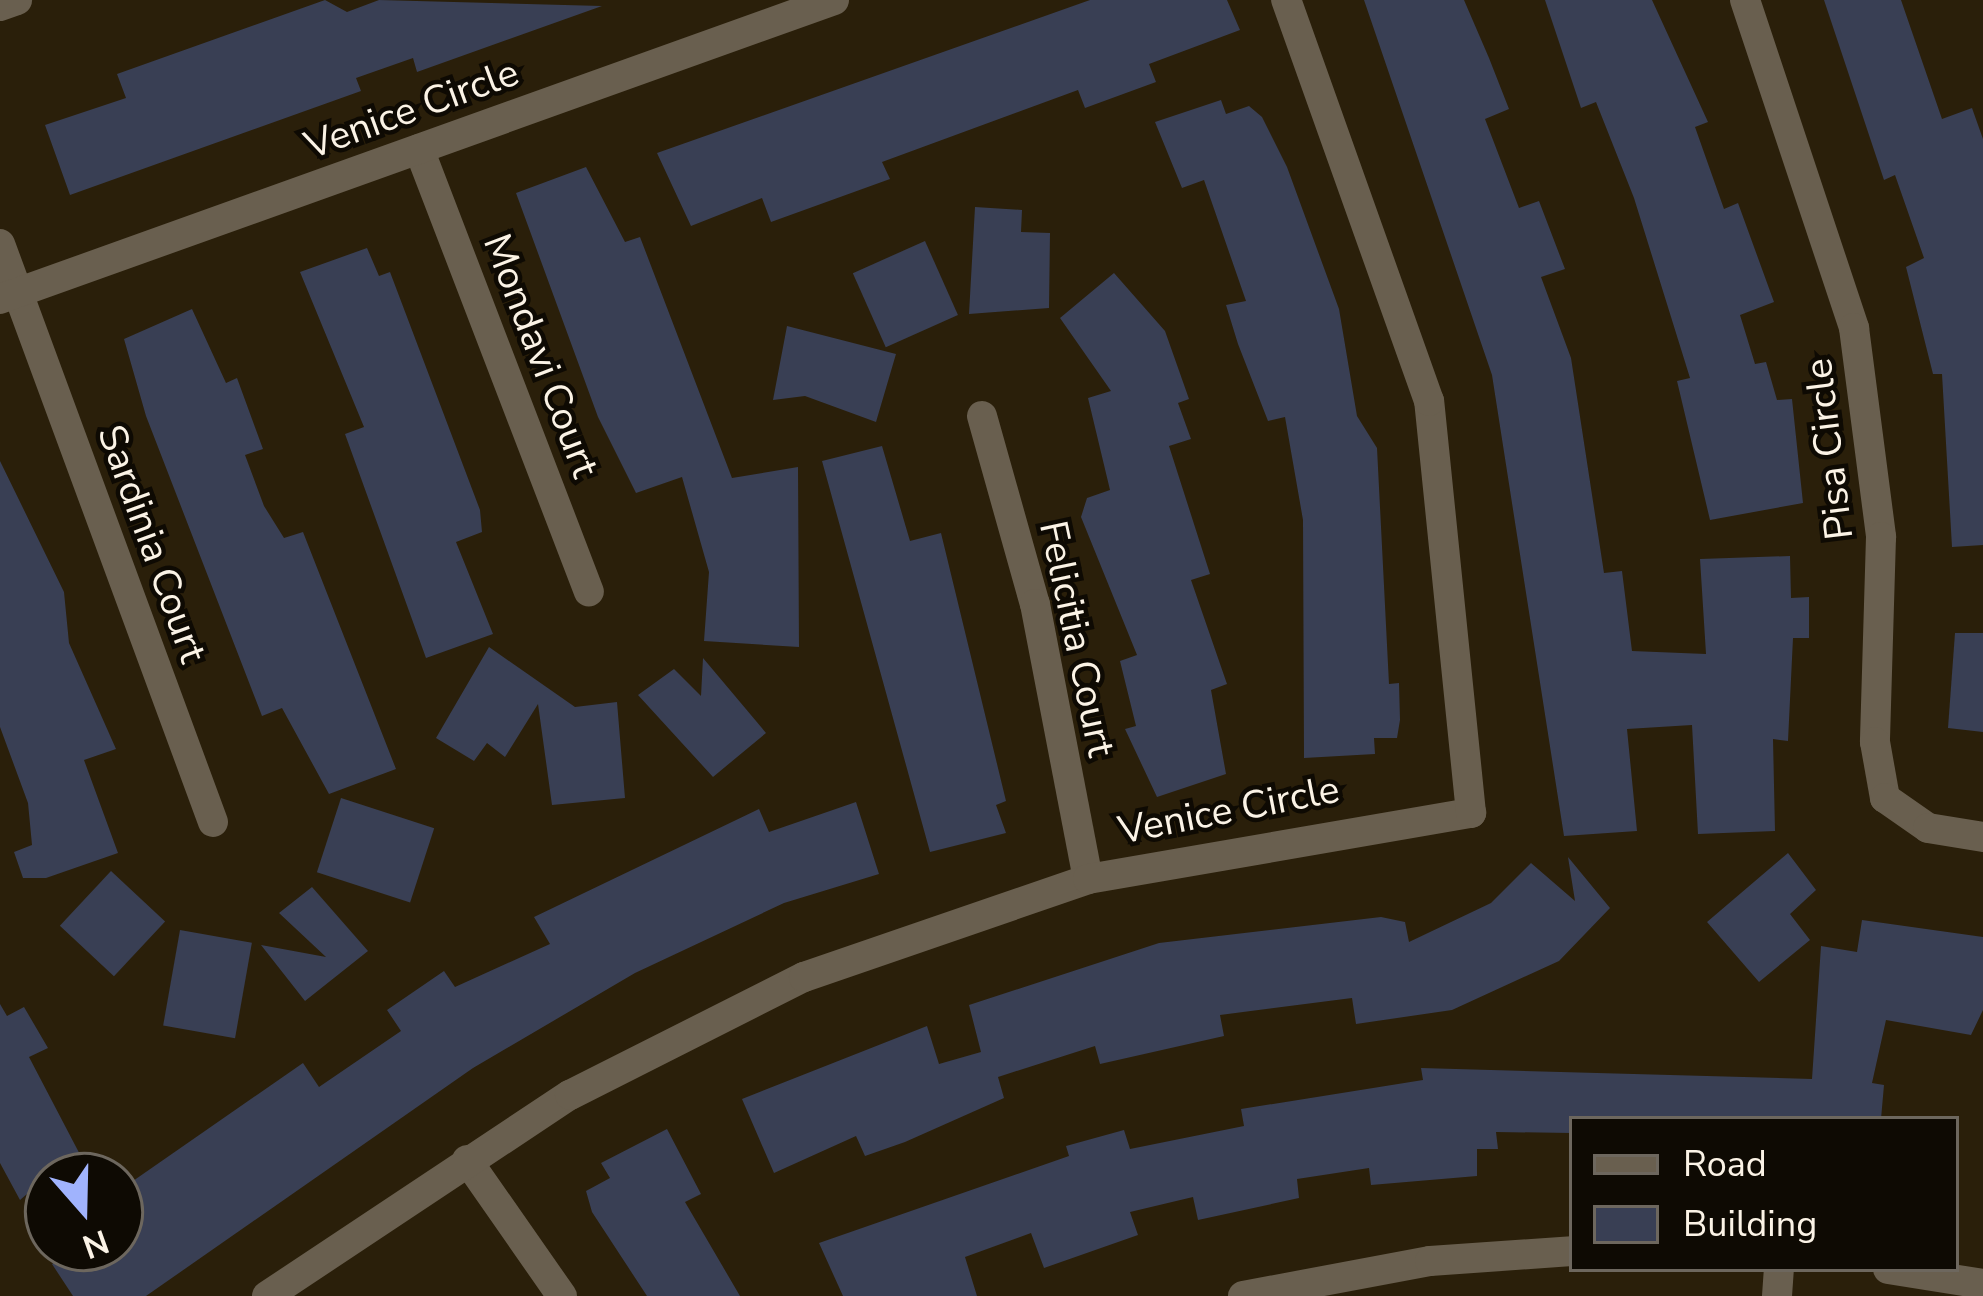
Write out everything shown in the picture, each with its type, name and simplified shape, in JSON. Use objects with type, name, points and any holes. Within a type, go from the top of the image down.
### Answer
[{"type":"street","points":[[0,6],[17,0]]},
{"type":"street","name":"Venice Circle","points":[[9,296],[834,0]]},
{"type":"street","name":"Venice Circle","points":[[267,1296],[466,1160],[804,977],[1088,879],[1471,813],[1429,400],[1286,0]]},
{"type":"street","name":"Pisa Circle","points":[[1745,0],[1854,328],[1881,537],[1874,742],[1885,798],[1928,828],[1983,837]]},
{"type":"street","name":"Mondavi Court","points":[[419,148],[589,591]]},
{"type":"street","points":[[0,244],[9,296]]},
{"type":"street","name":"Sardinia Court","points":[[9,296],[213,822]]},
{"type":"street","name":"Felicitia Court","points":[[982,416],[1035,604],[1088,879]]},
{"type":"street","points":[[466,1160],[562,1296]]},
{"type":"street","points":[[1243,1296],[1430,1261],[1569,1251]]},
{"type":"street","points":[[1907,1272],[1983,1284]]},
{"type":"building","points":[[325,0],[347,12],[379,0],[602,6],[417,72],[413,58],[356,78],[361,91],[70,195],[45,125],[126,98],[117,74]]},
{"type":"building","points":[[1090,0],[1227,0],[1240,30],[1149,64],[1156,82],[1085,108],[1078,90],[882,162],[890,179],[771,222],[762,198],[691,226],[657,153]]},
{"type":"building","points":[[1364,0],[1464,0],[1489,58],[1509,109],[1485,119],[1519,208],[1539,201],[1565,269],[1541,277],[1571,358],[1604,573],[1622,571],[1632,651],[1706,654],[1700,559],[1790,556],[1791,598],[1809,597],[1809,638],[1793,638],[1788,741],[1773,739],[1775,831],[1698,834],[1692,725],[1627,729],[1637,831],[1564,836],[1492,375]]},
{"type":"building","points":[[1545,0],[1652,0],[1708,122],[1695,127],[1724,209],[1738,203],[1774,302],[1740,315],[1755,364],[1766,362],[1777,400],[1792,399],[1803,503],[1710,520],[1677,381],[1690,378],[1634,198],[1596,102],[1581,108]]},
{"type":"building","points":[[1824,0],[1901,0],[1942,119],[1972,108],[1983,139],[1983,545],[1952,547],[1942,374],[1933,374],[1906,267],[1924,258],[1895,175],[1884,180]]},
{"type":"building","points":[[1221,100],[1226,114],[1249,106],[1262,117],[1287,167],[1339,309],[1357,416],[1377,448],[1389,684],[1399,683],[1400,720],[1397,738],[1374,738],[1375,754],[1304,758],[1303,520],[1285,417],[1268,421],[1238,344],[1226,305],[1246,301],[1204,180],[1182,188],[1155,122]]},
{"type":"building","points":[[586,167],[625,242],[640,237],[732,478],[798,467],[799,647],[704,641],[709,572],[682,477],[636,493],[598,417],[516,193]]},
{"type":"building","points":[[975,207],[1022,210],[1021,232],[1050,233],[1049,308],[969,314]]},
{"type":"building","points":[[925,241],[958,315],[886,347],[853,273]]},
{"type":"building","points":[[367,248],[379,276],[390,272],[480,510],[482,532],[456,542],[493,634],[426,658],[345,434],[364,427],[300,272]]},
{"type":"building","points":[[1114,273],[1165,331],[1189,399],[1178,403],[1191,439],[1169,446],[1210,574],[1191,580],[1227,684],[1211,690],[1226,774],[1157,797],[1125,729],[1136,726],[1120,661],[1137,655],[1081,517],[1087,498],[1110,490],[1088,398],[1111,391],[1060,318]]},
{"type":"building","points":[[192,309],[226,383],[237,378],[263,449],[245,455],[264,506],[284,538],[303,532],[396,769],[329,794],[282,708],[262,716],[146,416],[124,339]]},
{"type":"building","points":[[787,326],[896,354],[876,422],[805,396],[773,400]]},
{"type":"building","points":[[882,446],[910,541],[941,533],[1006,801],[996,805],[1006,833],[930,852],[822,461]]},
{"type":"building","points":[[0,461],[64,592],[69,643],[116,749],[84,760],[118,853],[46,878],[23,878],[14,852],[32,845],[28,803],[0,727]]},
{"type":"building","points":[[1955,633],[1983,633],[1983,732],[1948,728]]},
{"type":"building","points":[[489,647],[575,707],[617,702],[625,798],[552,805],[538,704],[505,757],[487,743],[474,761],[436,738]]},
{"type":"building","points":[[703,658],[766,733],[713,777],[638,695],[674,669],[701,696]]},
{"type":"building","points":[[341,798],[434,828],[410,902],[317,872]]},
{"type":"building","points":[[856,802],[879,874],[784,903],[635,973],[473,1068],[146,1296],[73,1296],[57,1272],[144,1272],[144,1173],[303,1063],[319,1087],[401,1031],[387,1010],[444,971],[455,987],[550,944],[534,917],[759,809],[769,832]]},
{"type":"building","points":[[1788,853],[1816,890],[1790,914],[1810,940],[1759,982],[1707,922]]},
{"type":"building","points":[[1568,857],[1610,908],[1559,961],[1452,1010],[1356,1024],[1352,998],[1220,1015],[1224,1036],[1100,1064],[1095,1046],[998,1077],[1004,1098],[905,1142],[865,1156],[856,1136],[774,1173],[742,1099],[927,1026],[939,1064],[981,1052],[969,1005],[1159,943],[1381,917],[1405,922],[1409,942],[1491,903],[1531,863],[1575,901]]},
{"type":"building","points":[[111,871],[165,921],[114,976],[60,926]]},
{"type":"building","points":[[312,887],[368,951],[305,1001],[261,945],[326,957],[279,913]]},
{"type":"building","points":[[1862,920],[1983,937],[1983,1010],[1971,1035],[1886,1020],[1872,1083],[1884,1085],[1881,1116],[1569,1116],[1569,1133],[1496,1132],[1498,1149],[1477,1149],[1477,1176],[1371,1185],[1369,1168],[1297,1179],[1299,1198],[1198,1220],[1193,1197],[1130,1212],[1138,1235],[1044,1268],[1031,1233],[965,1257],[977,1296],[843,1296],[819,1243],[1069,1156],[1066,1146],[1124,1130],[1130,1149],[1244,1126],[1241,1109],[1423,1080],[1421,1068],[1812,1079],[1821,946],[1857,952]]},
{"type":"building","points":[[180,930],[252,943],[235,1038],[163,1026]]},
{"type":"building","points":[[0,1004],[7,1016],[24,1007],[48,1048],[29,1057],[79,1152],[24,1152],[24,1197],[20,1200],[0,1163]]},
{"type":"building","points":[[667,1129],[701,1194],[685,1202],[740,1296],[647,1296],[592,1212],[586,1191],[610,1178],[601,1163]]}]
